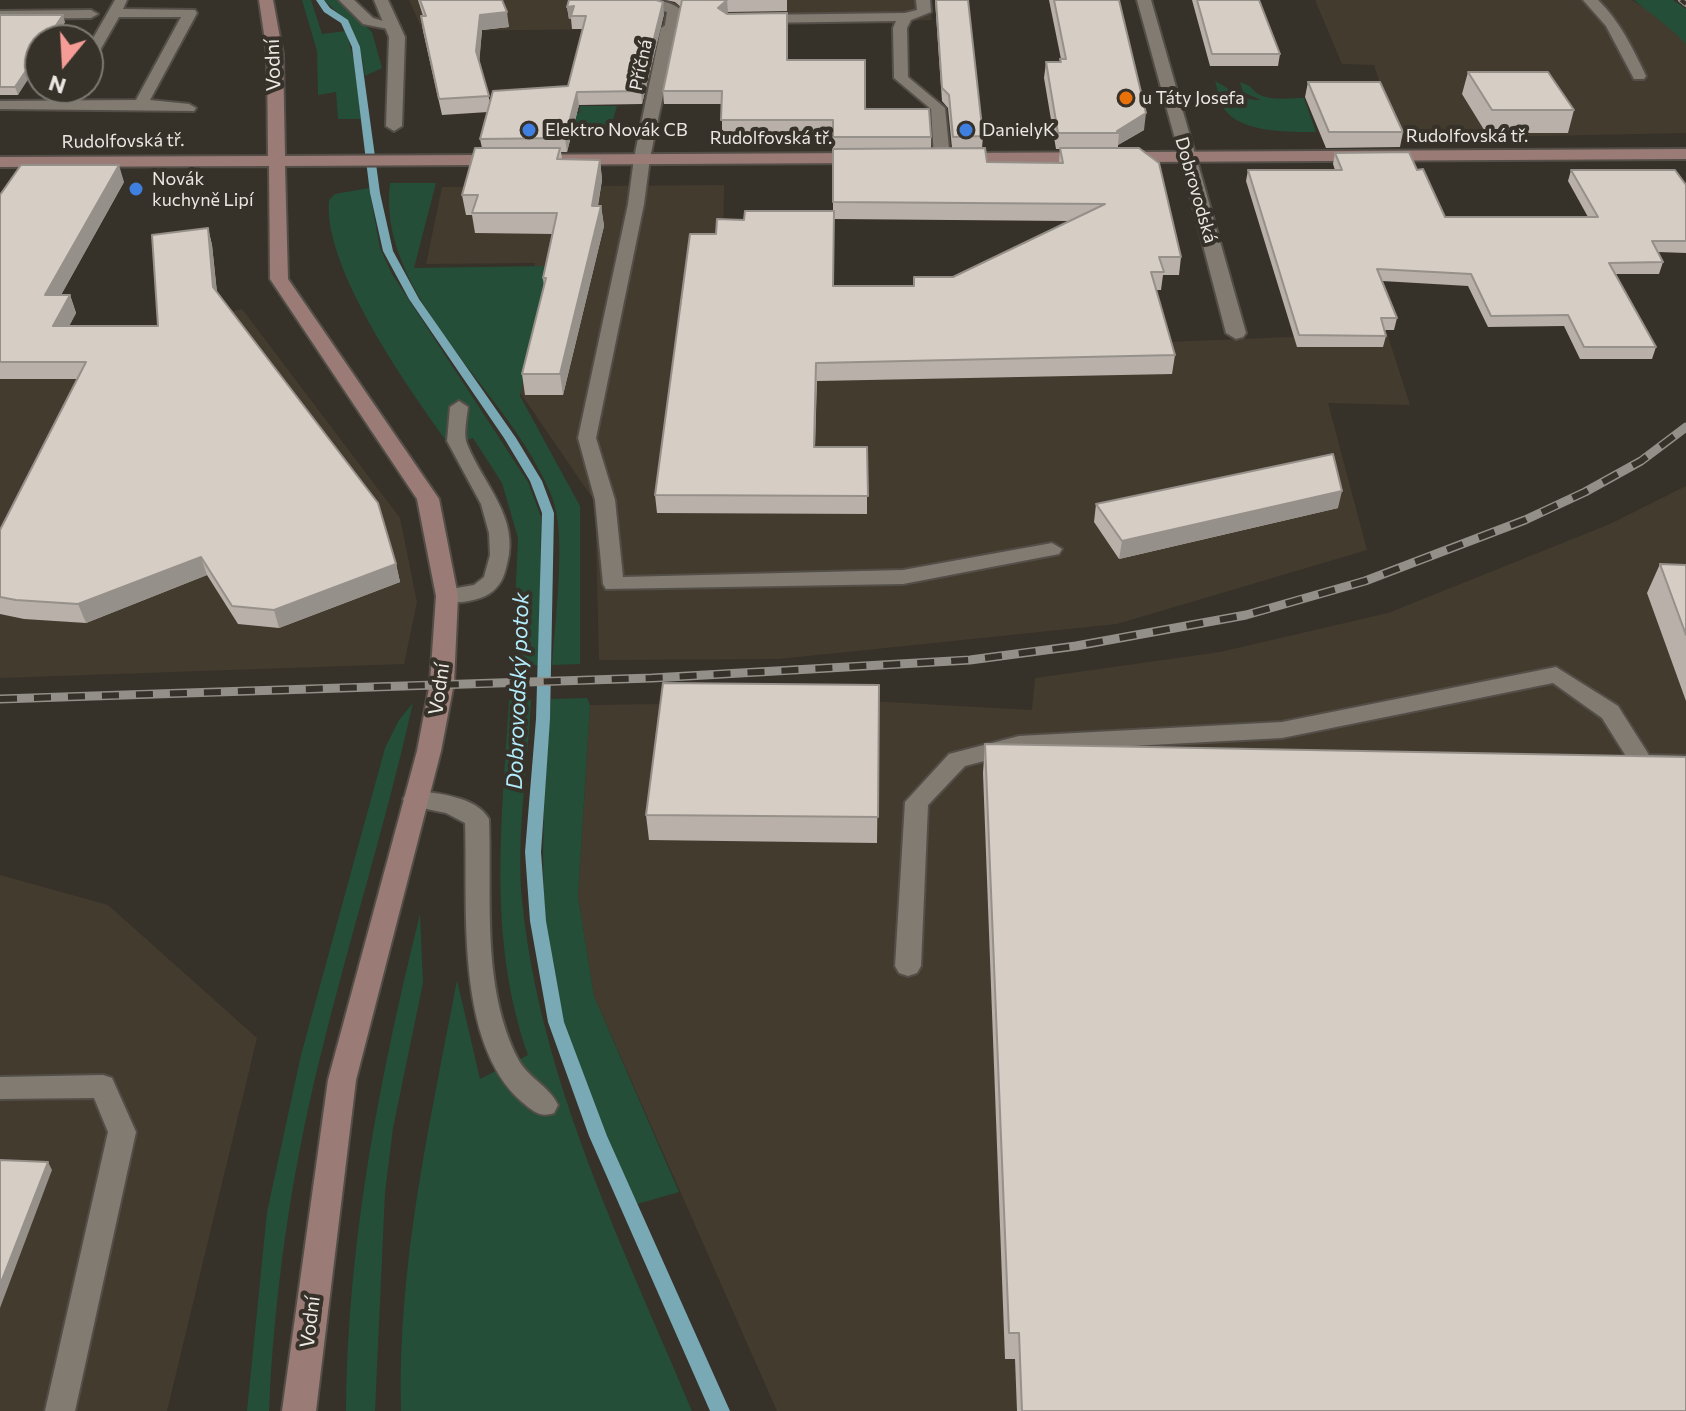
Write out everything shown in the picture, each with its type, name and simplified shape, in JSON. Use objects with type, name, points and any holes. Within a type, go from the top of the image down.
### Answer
[{"type":"main road","name":"Vodní","points":[[266,0],[275,54],[279,279],[428,499],[447,596],[442,683],[429,751],[342,1080],[299,1411]]},
{"type":"main road","name":"Rudolfovská tř.","points":[[935,158],[1685,156]]},
{"type":"main road","name":"Rudolfovská tř.","points":[[2,165],[333,158],[885,158]]},
{"type":"street","points":[[381,0],[397,37],[394,126]]},
{"type":"street","name":"Dobrovodská","points":[[1144,0],[1236,333]]},
{"type":"street","name":"Příčná","points":[[642,158],[669,28]]},
{"type":"lane","points":[[346,0],[368,21],[393,26]]},
{"type":"lane","points":[[654,0],[653,4],[674,10],[669,28]]},
{"type":"lane","points":[[741,19],[905,17],[924,12],[923,0]]},
{"type":"lane","points":[[1590,0],[1602,10],[1618,34],[1639,76]]},
{"type":"lane","points":[[104,31],[118,6],[190,13],[141,104]]},
{"type":"lane","points":[[0,15],[91,14]]},
{"type":"lane","points":[[905,17],[900,28],[901,78],[938,108],[935,158]]},
{"type":"lane","points":[[0,105],[141,104],[189,108]]},
{"type":"lane","points":[[642,158],[636,204],[587,438],[605,500],[613,584],[903,577],[1052,549]]},
{"type":"lane","points":[[447,596],[480,591],[493,580],[500,555],[499,533],[491,504],[456,441],[459,407]]},
{"type":"lane","points":[[908,966],[917,802],[957,760],[1019,744],[1282,730],[1556,675],[1610,712],[1642,763],[1686,764]]},
{"type":"lane","points":[[415,799],[451,805],[477,819],[476,912],[497,1042],[515,1079],[545,1105]]},
{"type":"lane","points":[[0,1088],[103,1086],[122,1132],[60,1411]]},
{"type":"shaded area","points":[[409,0],[929,0],[932,20],[633,29],[423,31]]},
{"type":"shaded area","points":[[1315,0],[1632,0],[1672,26],[1686,41],[1686,133],[1398,139],[1374,65],[1342,64]]},
{"type":"shaded area","points":[[724,185],[722,308],[823,356],[1387,333],[1410,405],[1328,403],[1367,550],[1117,624],[779,659],[599,660],[595,502],[515,385],[535,263],[426,264],[442,187]]},
{"type":"shaded area","points":[[242,309],[400,518],[417,602],[404,664],[0,678],[0,329],[161,329]]},
{"type":"shaded area","points":[[1686,486],[1686,1411],[777,1411],[594,996],[578,896],[590,705],[869,701],[1032,710],[1035,678],[1220,652],[1388,613],[1610,524]]},
{"type":"shaded area","points":[[0,875],[108,905],[257,1038],[167,1411],[0,1411]]},
{"type":"green space","points":[[302,0],[311,0],[322,34],[346,31],[354,61],[361,119],[338,119],[336,92],[318,95],[317,51]]},
{"type":"green space","points":[[324,0],[343,0],[339,2],[372,32],[382,68],[365,76],[351,26]]},
{"type":"green space","points":[[1634,0],[1673,0],[1686,9],[1686,44],[1667,27]]},
{"type":"green space","points":[[1215,81],[1242,97],[1254,100],[1261,100],[1243,92],[1240,82],[1267,97],[1304,98],[1316,132],[1267,130],[1233,118],[1223,107]]},
{"type":"green space","points":[[580,106],[617,106],[610,130],[555,132],[558,113],[579,113]]},
{"type":"green space","points":[[390,183],[436,183],[414,268],[547,266],[520,396],[580,506],[580,664],[552,665],[559,541],[551,494],[512,426],[438,328],[417,293],[400,257],[390,221]]},
{"type":"green space","points":[[369,188],[380,248],[392,274],[528,482],[541,517],[539,665],[512,666],[518,538],[502,483],[473,438],[450,446],[392,362],[339,259],[331,228],[329,200],[335,194]]},
{"type":"green space","points":[[587,698],[590,705],[578,896],[594,996],[679,1192],[637,1204],[574,1056],[556,993],[549,951],[543,868],[551,699]]},
{"type":"green space","points":[[509,700],[531,700],[521,826],[522,900],[546,1033],[588,1162],[692,1411],[401,1411],[404,1302],[417,1194],[457,980],[480,1079],[528,1055],[515,1011],[502,923],[501,835]]},
{"type":"green space","points":[[413,703],[330,1017],[300,1148],[280,1279],[269,1411],[247,1411],[267,1212],[301,1055],[385,748],[399,720]]},
{"type":"green space","points":[[420,914],[423,983],[393,1128],[385,1193],[375,1411],[346,1411],[352,1286],[368,1160]]},
{"type":"building","points":[[420,0],[502,0],[507,12],[480,15],[476,51],[489,96],[439,99],[421,16],[426,16]]},
{"type":"building","points":[[569,0],[663,2],[641,91],[577,92],[565,138],[480,139],[493,91],[568,86],[586,16],[571,16],[574,6],[567,7]]},
{"type":"building","points":[[682,0],[727,0],[718,8],[727,14],[787,13],[787,60],[865,60],[865,109],[929,109],[931,137],[833,137],[833,120],[721,120],[722,91],[663,91]]},
{"type":"building","points":[[936,0],[968,0],[983,136],[953,137],[949,95],[942,88]]},
{"type":"building","points":[[1054,0],[1119,0],[1146,113],[1117,131],[1119,133],[1058,133],[1046,62],[1066,59]]},
{"type":"building","points":[[1197,0],[1259,0],[1280,54],[1212,54]]},
{"type":"building","points":[[0,15],[63,15],[57,24],[24,24],[24,74],[15,87],[0,87]]},
{"type":"building","points":[[1468,72],[1548,72],[1574,110],[1492,110]]},
{"type":"building","points":[[1308,82],[1380,82],[1403,132],[1329,132]]},
{"type":"building","points":[[475,148],[560,148],[557,159],[600,160],[592,206],[601,206],[560,374],[522,374],[546,278],[543,278],[557,213],[472,213],[478,195],[462,195]]},
{"type":"building","points":[[985,148],[987,162],[1063,163],[1060,148],[1139,148],[1159,163],[1181,257],[1159,257],[1164,272],[1151,272],[1175,355],[816,363],[814,447],[867,447],[868,496],[655,495],[690,234],[716,234],[717,219],[744,220],[745,211],[834,211],[833,286],[914,286],[914,277],[953,277],[1105,204],[833,202],[833,149]]},
{"type":"building","points":[[1409,152],[1417,170],[1423,169],[1445,217],[1598,217],[1571,170],[1675,170],[1686,185],[1686,241],[1652,241],[1663,262],[1609,263],[1656,347],[1584,347],[1568,315],[1491,316],[1471,274],[1377,269],[1397,318],[1381,318],[1386,336],[1299,335],[1248,170],[1342,170],[1335,153]]},
{"type":"building","points":[[21,165],[119,165],[45,295],[70,295],[53,326],[158,326],[152,235],[208,228],[213,287],[378,503],[396,564],[274,610],[232,606],[201,557],[78,604],[0,597],[0,530],[86,362],[0,362],[0,195]]},
{"type":"building","points":[[1333,454],[1342,491],[1122,541],[1096,504]]},
{"type":"building","points":[[1660,564],[1686,565],[1686,635]]},
{"type":"building","points":[[663,683],[879,685],[878,817],[646,815]]},
{"type":"building","points":[[985,744],[1686,757],[1686,1411],[1022,1411],[1019,1333],[1009,1333]]},
{"type":"building","points":[[0,1160],[48,1162],[0,1285]]},
{"type":"waterway","name":"Dobrovodský potok","points":[[320,0],[327,10],[345,22],[356,47],[375,193],[388,251],[414,299],[510,438],[536,481],[548,513],[543,719],[533,852],[538,921],[556,1022],[598,1136],[720,1411]]},
{"type":"railway","points":[[1681,0],[1686,4]]},
{"type":"railway","points":[[0,699],[652,678],[970,660],[1076,646],[1246,615],[1365,581],[1525,520],[1585,492],[1641,461],[1686,427]]},
{"type":"place","name":"u Táty Josefa","points":[[1126,98]]},
{"type":"place","name":"Elektro Novák CB","points":[[529,130]]},
{"type":"place","name":"DanielyK","points":[[966,130]]},
{"type":"place","name":"Novák kuchyně Lipí","points":[[136,189]]}]
